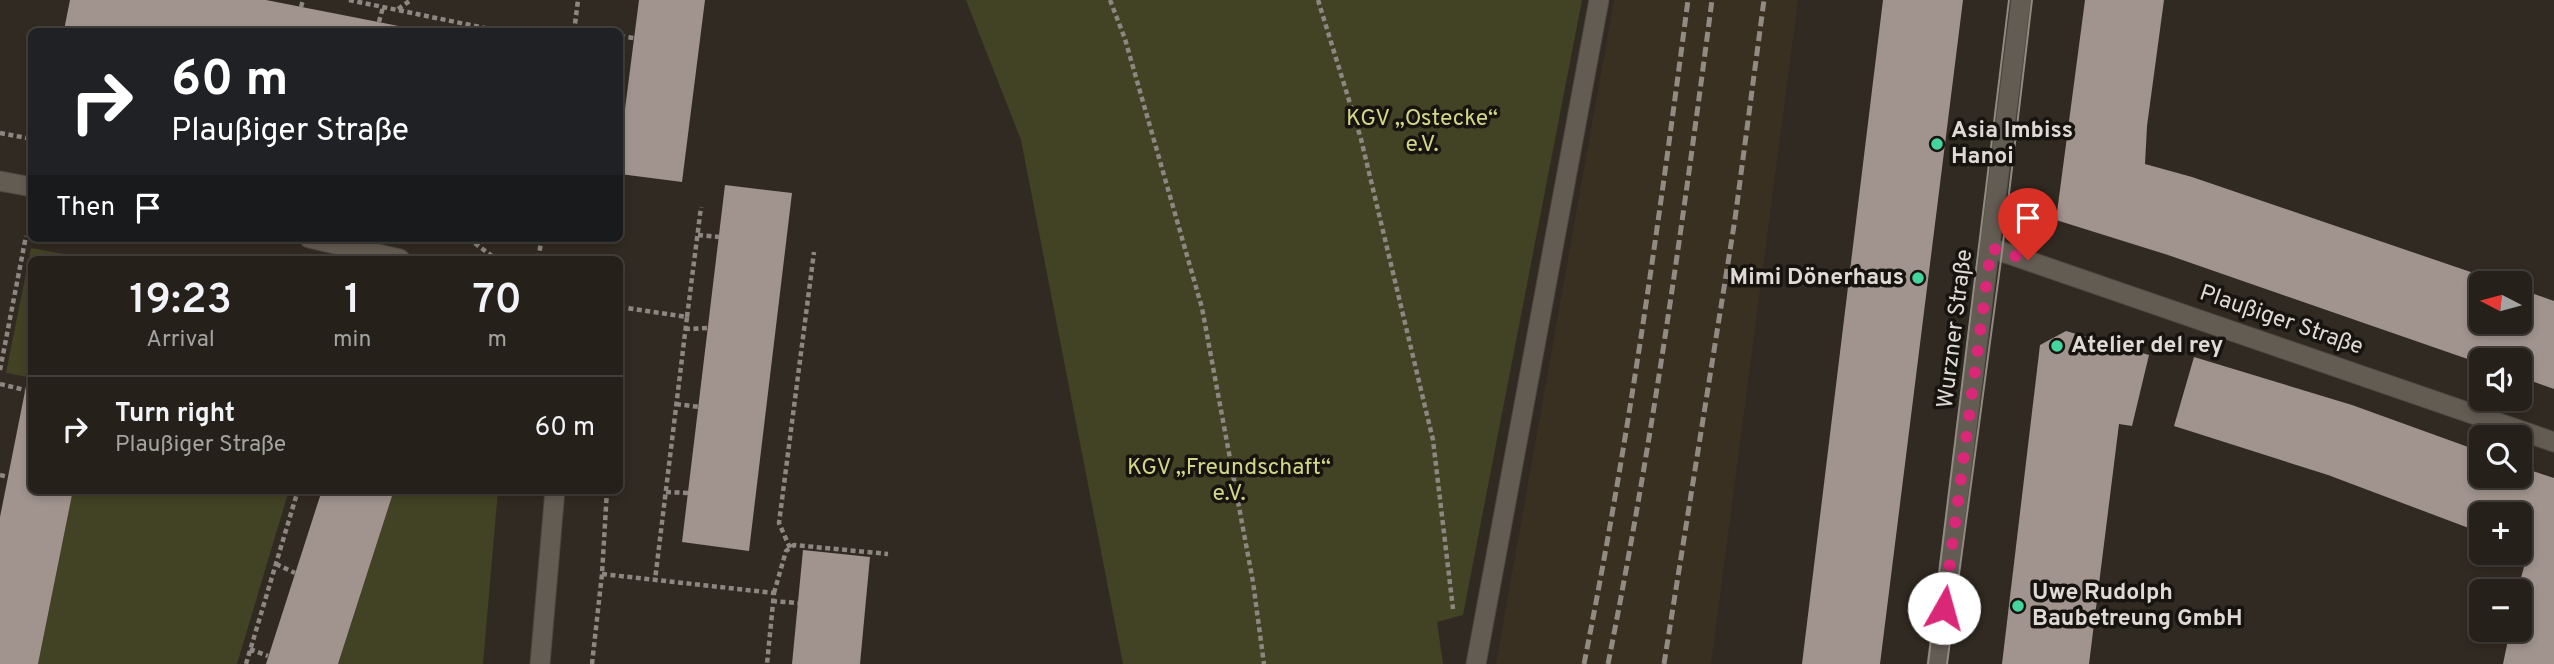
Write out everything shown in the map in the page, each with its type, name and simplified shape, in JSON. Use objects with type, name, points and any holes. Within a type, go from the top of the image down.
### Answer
[{"type":"street","points":[[1476,664],[1599,0]]},
{"type":"street","name":"Wurzner Straße","points":[[1937,664],[2021,0]]},
{"type":"street","points":[[0,181],[28,186]]},
{"type":"street","points":[[326,242],[387,256]]},
{"type":"street","name":"Plaußiger Straße","points":[[1991,248],[2554,442]]},
{"type":"street","points":[[540,664],[555,494]]},
{"type":"path","points":[[301,7],[303,0]]},
{"type":"path","points":[[349,0],[472,28]]},
{"type":"path","points":[[397,10],[411,0]]},
{"type":"path","points":[[574,28],[578,0]]},
{"type":"path","points":[[1110,0],[1125,39],[1202,308],[1253,582],[1264,664]]},
{"type":"path","points":[[1318,0],[1360,139],[1433,440],[1454,611]]},
{"type":"path","points":[[379,22],[383,7]]},
{"type":"path","points":[[623,36],[634,38]]},
{"type":"path","points":[[0,133],[28,138]]},
{"type":"path","points":[[655,580],[701,207]]},
{"type":"path","points":[[698,235],[719,237]]},
{"type":"path","points":[[0,370],[26,236]]},
{"type":"path","points":[[473,242],[492,256]]},
{"type":"path","points":[[790,548],[779,523],[814,251]]},
{"type":"path","points":[[623,307],[687,317]]},
{"type":"path","points":[[685,329],[708,328]]},
{"type":"path","points":[[0,384],[25,390]]},
{"type":"path","points":[[677,404],[699,407]]},
{"type":"path","points":[[0,475],[8,477]]},
{"type":"path","points":[[666,492],[688,493]]},
{"type":"path","points":[[246,664],[298,494]]},
{"type":"path","points":[[592,664],[602,574],[607,494]]},
{"type":"path","points":[[767,664],[772,601],[786,551],[794,545],[888,554]]},
{"type":"path","points":[[276,564],[296,573]]},
{"type":"path","points":[[602,574],[774,593]]},
{"type":"path","points":[[772,601],[798,603]]},
{"type":"path","points":[[250,649],[268,656]]},
{"type":"shaded area","points":[[1614,0],[1798,0],[1711,664],[1496,664]]},
{"type":"green space","name":"KGV „Freundschaft“ e.V.","points":[[966,0],[1582,0],[1463,615],[1437,622],[1443,664],[1123,664],[1021,140]]},
{"type":"green space","points":[[31,248],[75,256],[29,256]]},
{"type":"green space","points":[[28,263],[28,377],[6,373]]},
{"type":"green space","points":[[72,494],[288,494],[237,664],[38,664]]},
{"type":"green space","points":[[393,494],[498,494],[483,664],[338,664]]},
{"type":"building","points":[[70,0],[266,0],[409,28],[64,28]]},
{"type":"building","points":[[639,0],[705,0],[682,182],[623,174],[623,125]]},
{"type":"building","points":[[1883,0],[1963,0],[1880,664],[1802,664]]},
{"type":"building","points":[[2085,0],[2164,0],[2147,126],[2145,164],[2192,177],[2469,271],[2469,334],[2532,334],[2532,293],[2554,301],[2554,389],[2532,381],[2532,348],[2469,348],[2469,359],[2168,255],[2056,220]]},
{"type":"building","points":[[725,185],[792,193],[749,551],[682,542]]},
{"type":"building","points":[[2066,331],[2149,355],[2132,426],[2119,424],[2089,664],[2002,664],[2040,345]]},
{"type":"building","points":[[2194,357],[2352,405],[2469,447],[2469,488],[2532,488],[2532,471],[2554,478],[2554,664],[2503,664],[2508,642],[2532,642],[2532,579],[2521,579],[2525,565],[2532,565],[2532,502],[2469,502],[2469,528],[2328,475],[2174,426]]},
{"type":"building","points":[[28,376],[28,494],[72,494],[38,664],[0,664],[0,517]]},
{"type":"building","points":[[321,494],[393,494],[338,664],[266,664]]},
{"type":"building","points":[[803,550],[870,557],[860,664],[792,664]]},
{"type":"tram line","points":[[1928,664],[2009,0]]},
{"type":"tram line","points":[[1947,664],[2002,252],[2032,0]]},
{"type":"railway","points":[[1584,664],[1642,333],[1688,0]]},
{"type":"railway","points":[[1608,664],[1666,333],[1712,0]]},
{"type":"railway","points":[[1664,664],[1735,219],[1764,0]]},
{"type":"place","name":"Asia Imbiss Hanoi","points":[[1937,144]]},
{"type":"place","name":"Mimi Dönerhaus","points":[[1918,278]]},
{"type":"place","name":"Atelier del rey","points":[[2057,346]]},
{"type":"place","name":"Uwe Rudolph Baubetreung GmbH","points":[[2018,606]]},
{"type":"route","points":[[1944,608],[1991,248],[2028,260]]},
{"type":"park label","name":"KGV „Ostecke“ e.V.","points":[[1422,132]]}]
